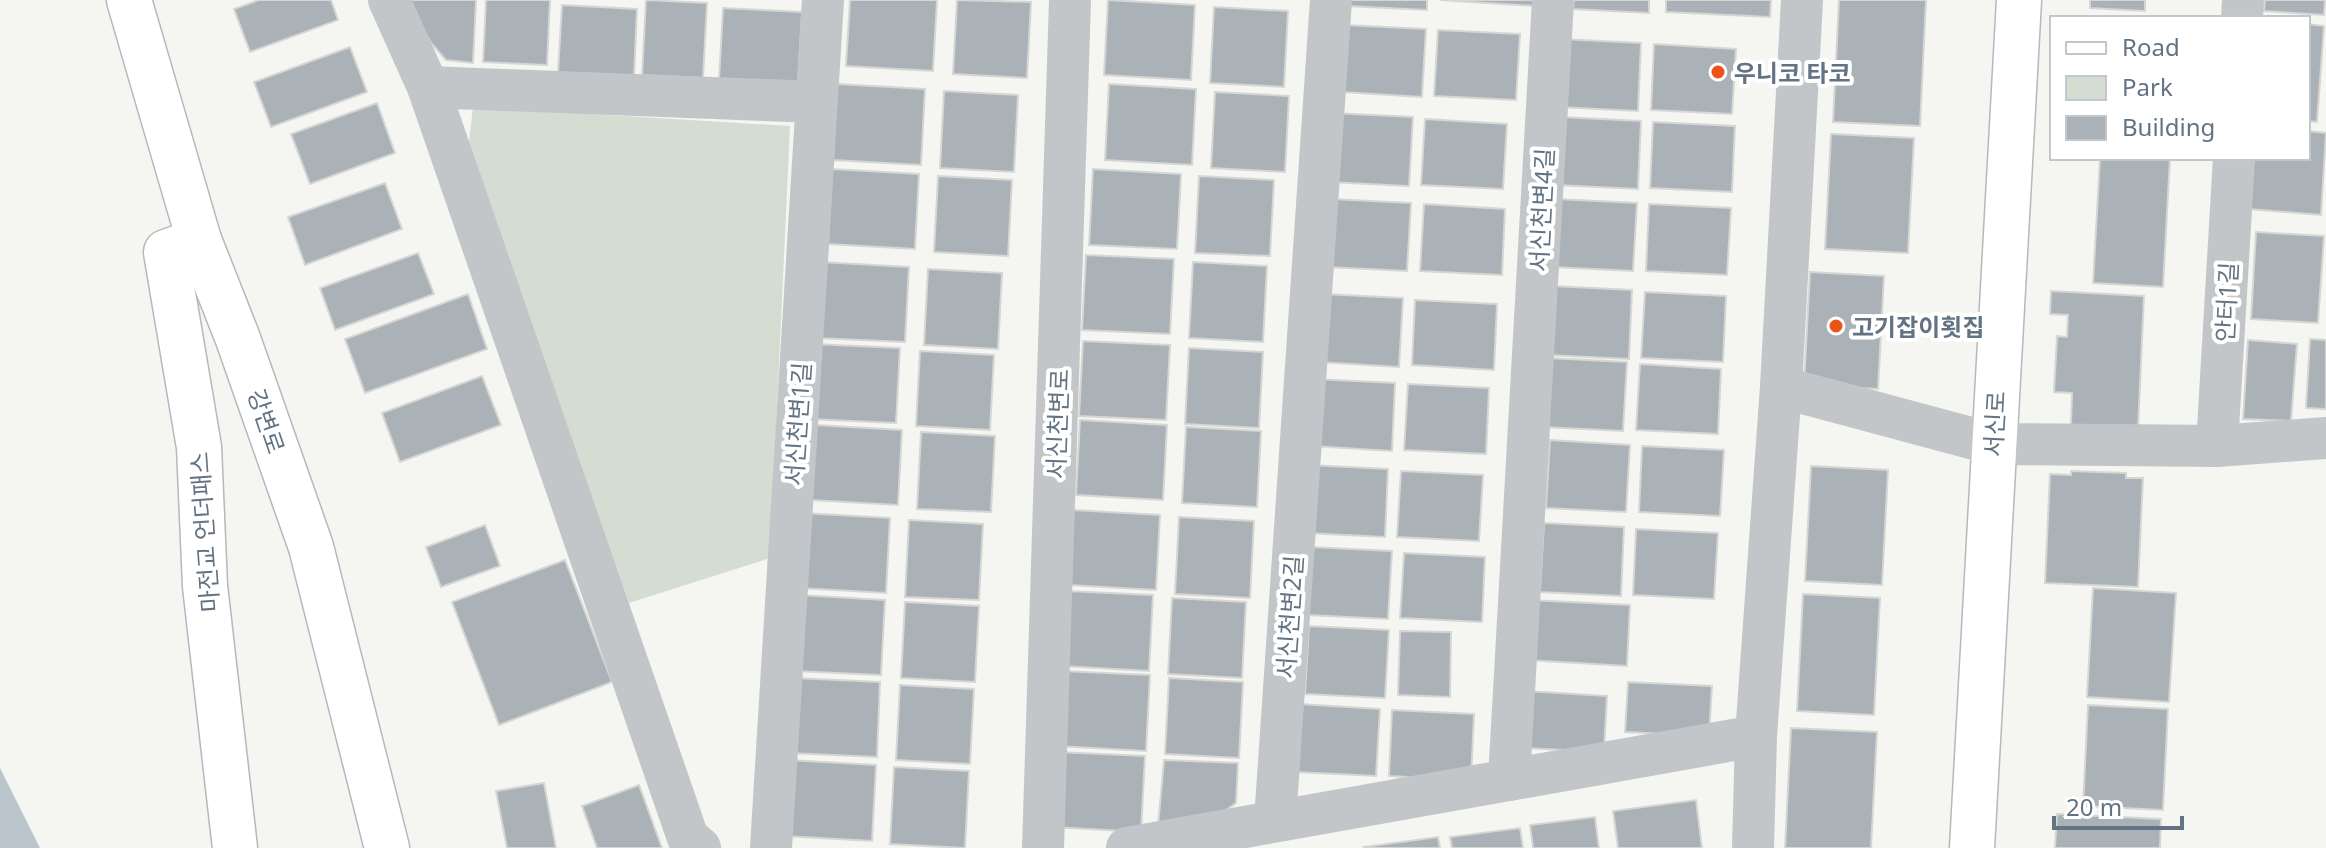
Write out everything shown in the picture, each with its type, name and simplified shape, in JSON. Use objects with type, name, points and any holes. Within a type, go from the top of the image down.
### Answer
[{"type":"street","name":"강변로","points":[[129,0],[199,240],[238,339],[311,547],[387,848]]},
{"type":"street","points":[[389,0],[428,87],[688,838],[700,848]]},
{"type":"street","name":"서신천변1길","points":[[771,848],[823,0]]},
{"type":"street","name":"서신천변로","points":[[1043,848],[1070,0]]},
{"type":"street","name":"서신천변2길","points":[[1275,821],[1331,0]]},
{"type":"street","name":"서신천변4길","points":[[1509,780],[1553,0]]},
{"type":"street","points":[[1753,848],[1756,736],[1781,387],[1802,0]]},
{"type":"street","name":"서신로","points":[[1972,848],[2019,0]]},
{"type":"street","points":[[428,87],[817,102]]},
{"type":"street","name":"안터1길","points":[[2217,446],[2234,160]]},
{"type":"street","name":"마전교 언더패스","points":[[199,240],[166,252],[199,447],[205,586],[235,848]]},
{"type":"street","points":[[199,447],[238,339]]},
{"type":"street","points":[[1781,387],[1993,444],[2217,446],[2326,438]]},
{"type":"street","points":[[1127,848],[1756,736]]},
{"type":"green space","points":[[473,107],[790,126],[770,558],[629,603],[468,151]]},
{"type":"shaded area","points":[[0,768],[40,848],[0,848]]},
{"type":"building","points":[[259,0],[331,0],[338,20],[250,52],[234,9]]},
{"type":"building","points":[[406,0],[476,0],[473,63],[446,60],[431,43]]},
{"type":"building","points":[[486,0],[550,0],[547,65],[483,62]]},
{"type":"building","points":[[646,0],[707,3],[703,78],[642,75]]},
{"type":"building","points":[[850,0],[937,0],[933,71],[846,66]]},
{"type":"building","points":[[957,0],[1031,2],[1027,78],[953,74]]},
{"type":"building","points":[[1108,0],[1195,5],[1191,80],[1104,75]]},
{"type":"building","points":[[1347,0],[1427,0],[1427,10],[1346,6]]},
{"type":"building","points":[[1440,0],[1534,0],[1534,6]]},
{"type":"building","points":[[1574,0],[1649,0],[1649,13],[1573,9]]},
{"type":"building","points":[[1666,0],[1771,0],[1770,17],[1666,12]]},
{"type":"building","points":[[1839,0],[1926,0],[1920,126],[1833,122]]},
{"type":"building","points":[[2090,0],[2145,0],[2145,11],[2090,8]]},
{"type":"building","points":[[2265,0],[2325,0],[2324,15],[2264,11]]},
{"type":"building","points":[[562,5],[637,9],[634,77],[558,73]]},
{"type":"building","points":[[1214,7],[1288,11],[1284,87],[1210,83]]},
{"type":"building","points":[[723,8],[802,12],[798,84],[719,80]]},
{"type":"building","points":[[2310,24],[2324,26],[2317,122],[2310,121]]},
{"type":"building","points":[[1345,25],[1426,29],[1422,97],[1342,92]]},
{"type":"building","points":[[1438,30],[1520,34],[1516,100],[1434,96]]},
{"type":"building","points":[[1561,39],[1641,43],[1638,111],[1558,107]]},
{"type":"building","points":[[1654,44],[1736,49],[1732,114],[1651,110]]},
{"type":"building","points":[[350,47],[367,92],[271,127],[254,82]]},
{"type":"building","points":[[837,84],[925,89],[921,165],[833,160]]},
{"type":"building","points":[[1109,84],[1196,89],[1192,165],[1105,160]]},
{"type":"building","points":[[944,91],[1018,95],[1014,172],[940,168]]},
{"type":"building","points":[[1215,92],[1289,96],[1285,172],[1211,168]]},
{"type":"building","points":[[377,103],[395,153],[310,184],[291,134]]},
{"type":"building","points":[[1332,113],[1413,117],[1409,186],[1328,182]]},
{"type":"building","points":[[1561,117],[1641,121],[1638,189],[1557,185]]},
{"type":"building","points":[[1425,119],[1507,124],[1503,189],[1421,185]]},
{"type":"building","points":[[1653,122],[1735,126],[1732,192],[1650,188]]},
{"type":"building","points":[[2310,131],[2326,133],[2321,215],[2249,209],[2252,160],[2310,160]]},
{"type":"building","points":[[1831,134],[1914,138],[1908,253],[1825,249]]},
{"type":"building","points":[[2100,160],[2170,160],[2163,287],[2093,283]]},
{"type":"building","points":[[832,169],[919,174],[915,249],[828,244]]},
{"type":"building","points":[[1093,169],[1181,174],[1177,249],[1089,245]]},
{"type":"building","points":[[938,176],[1012,180],[1008,256],[934,252]]},
{"type":"building","points":[[1199,176],[1274,180],[1270,256],[1195,253]]},
{"type":"building","points":[[385,183],[402,229],[305,265],[288,217]]},
{"type":"building","points":[[1331,199],[1411,203],[1407,271],[1327,267]]},
{"type":"building","points":[[1557,199],[1637,203],[1633,271],[1553,267]]},
{"type":"building","points":[[1424,204],[1505,209],[1502,275],[1420,271]]},
{"type":"building","points":[[1649,204],[1731,208],[1727,275],[1646,271]]},
{"type":"building","points":[[2256,232],[2324,236],[2318,323],[2251,319]]},
{"type":"building","points":[[418,253],[434,294],[335,330],[320,288]]},
{"type":"building","points":[[1086,255],[1174,259],[1170,334],[1082,330]]},
{"type":"building","points":[[821,262],[909,267],[905,342],[817,338]]},
{"type":"building","points":[[1193,262],[1267,266],[1263,342],[1189,338]]},
{"type":"building","points":[[928,269],[1002,273],[998,349],[924,345]]},
{"type":"building","points":[[1810,272],[1884,276],[1878,389],[1804,385]]},
{"type":"building","points":[[1552,286],[1632,290],[1629,359],[1548,355]]},
{"type":"building","points":[[2051,291],[2144,296],[2138,429],[2071,425],[2072,393],[2054,392],[2057,336],[2067,337],[2068,315],[2050,314]]},
{"type":"building","points":[[1645,292],[1726,296],[1723,362],[1641,358]]},
{"type":"building","points":[[468,294],[487,349],[365,393],[345,339]]},
{"type":"building","points":[[1323,294],[1403,298],[1399,367],[1319,362]]},
{"type":"building","points":[[1415,300],[1497,304],[1494,370],[1412,365]]},
{"type":"building","points":[[2310,339],[2326,340],[2326,409],[2306,408]]},
{"type":"building","points":[[2248,340],[2297,344],[2291,421],[2243,419]]},
{"type":"building","points":[[1083,341],[1170,345],[1166,420],[1079,416]]},
{"type":"building","points":[[813,344],[900,348],[896,423],[809,419]]},
{"type":"building","points":[[1189,348],[1263,352],[1259,428],[1185,424]]},
{"type":"building","points":[[920,351],[994,355],[990,430],[916,426]]},
{"type":"building","points":[[1547,358],[1627,362],[1623,431],[1543,427]]},
{"type":"building","points":[[1640,364],[1721,369],[1718,434],[1636,430]]},
{"type":"building","points":[[482,376],[501,425],[400,462],[382,413]]},
{"type":"building","points":[[1315,379],[1395,383],[1392,451],[1312,446]]},
{"type":"building","points":[[1408,384],[1489,388],[1486,454],[1404,450]]},
{"type":"building","points":[[1080,420],[1167,425],[1163,500],[1076,495]]},
{"type":"building","points":[[815,425],[902,430],[898,505],[811,500]]},
{"type":"building","points":[[1186,427],[1261,431],[1257,507],[1182,503]]},
{"type":"building","points":[[921,432],[995,436],[991,512],[917,509]]},
{"type":"building","points":[[1550,440],[1630,445],[1626,512],[1546,508]]},
{"type":"building","points":[[1642,446],[1724,450],[1720,516],[1639,512]]},
{"type":"building","points":[[1308,465],[1388,469],[1385,537],[1305,533]]},
{"type":"building","points":[[1811,466],[1888,470],[1882,585],[1805,581]]},
{"type":"building","points":[[1401,471],[1483,475],[1479,541],[1397,537]]},
{"type":"building","points":[[2071,471],[2126,473],[2126,478],[2143,478],[2138,587],[2045,583],[2050,474],[2071,475]]},
{"type":"building","points":[[1073,510],[1160,515],[1156,590],[1069,585]]},
{"type":"building","points":[[803,513],[890,518],[886,593],[799,588]]},
{"type":"building","points":[[1179,517],[1254,521],[1250,598],[1175,594]]},
{"type":"building","points":[[909,520],[983,524],[979,600],[905,597]]},
{"type":"building","points":[[1544,523],[1624,527],[1621,596],[1540,592]]},
{"type":"building","points":[[485,525],[500,566],[441,587],[426,547]]},
{"type":"building","points":[[1636,529],[1718,533],[1714,599],[1633,595]]},
{"type":"building","points":[[1311,547],[1392,551],[1388,619],[1307,615]]},
{"type":"building","points":[[1404,553],[1485,557],[1482,622],[1400,618]]},
{"type":"building","points":[[565,560],[612,682],[499,725],[452,602]]},
{"type":"building","points":[[2093,588],[2176,593],[2169,702],[2087,697]]},
{"type":"building","points":[[1066,591],[1153,595],[1149,671],[1062,666]]},
{"type":"building","points":[[1803,594],[1880,598],[1874,715],[1797,711]]},
{"type":"building","points":[[799,595],[885,600],[881,675],[795,671]]},
{"type":"building","points":[[1172,598],[1246,602],[1242,678],[1168,674]]},
{"type":"building","points":[[1530,600],[1630,605],[1627,666],[1527,660]]},
{"type":"building","points":[[905,602],[979,606],[975,682],[901,678]]},
{"type":"building","points":[[1309,626],[1389,630],[1385,698],[1305,694]]},
{"type":"building","points":[[1400,631],[1451,632],[1450,697],[1398,695]]},
{"type":"building","points":[[1062,671],[1150,675],[1146,751],[1058,746]]},
{"type":"building","points":[[794,678],[880,682],[877,757],[790,753]]},
{"type":"building","points":[[1169,678],[1243,682],[1239,758],[1165,754]]},
{"type":"building","points":[[1628,682],[1712,686],[1709,736],[1625,732]]},
{"type":"building","points":[[900,685],[974,689],[970,764],[896,760]]},
{"type":"building","points":[[1526,691],[1607,696],[1604,752],[1523,748]]},
{"type":"building","points":[[1300,704],[1380,709],[1376,776],[1296,772]]},
{"type":"building","points":[[2088,705],[2168,709],[2163,810],[2083,806]]},
{"type":"building","points":[[1392,710],[1474,714],[1471,780],[1389,776]]},
{"type":"building","points":[[1791,728],[1877,732],[1871,848],[1785,848]]},
{"type":"building","points":[[1057,752],[1145,756],[1141,832],[1053,827]]},
{"type":"building","points":[[788,760],[876,765],[872,841],[784,836]]},
{"type":"building","points":[[1164,760],[1238,763],[1236,803],[1205,825],[1158,826]]},
{"type":"building","points":[[894,767],[969,771],[965,848],[890,844]]},
{"type":"building","points":[[544,783],[556,848],[507,848],[496,791]]},
{"type":"building","points":[[639,785],[662,848],[597,848],[582,806]]},
{"type":"building","points":[[1696,800],[1702,848],[1618,848],[1613,811]]},
{"type":"building","points":[[2057,814],[2161,819],[2160,848],[2055,848]]},
{"type":"building","points":[[1595,817],[1599,848],[1533,848],[1530,825]]},
{"type":"building","points":[[1520,828],[1523,848],[1452,848],[1450,837]]},
{"type":"building","points":[[1438,837],[1440,848],[1364,847]]},
{"type":"place","name":"우니코 타코","points":[[1718,72]]},
{"type":"place","name":"고기잡이횟집","points":[[1836,326]]}]
